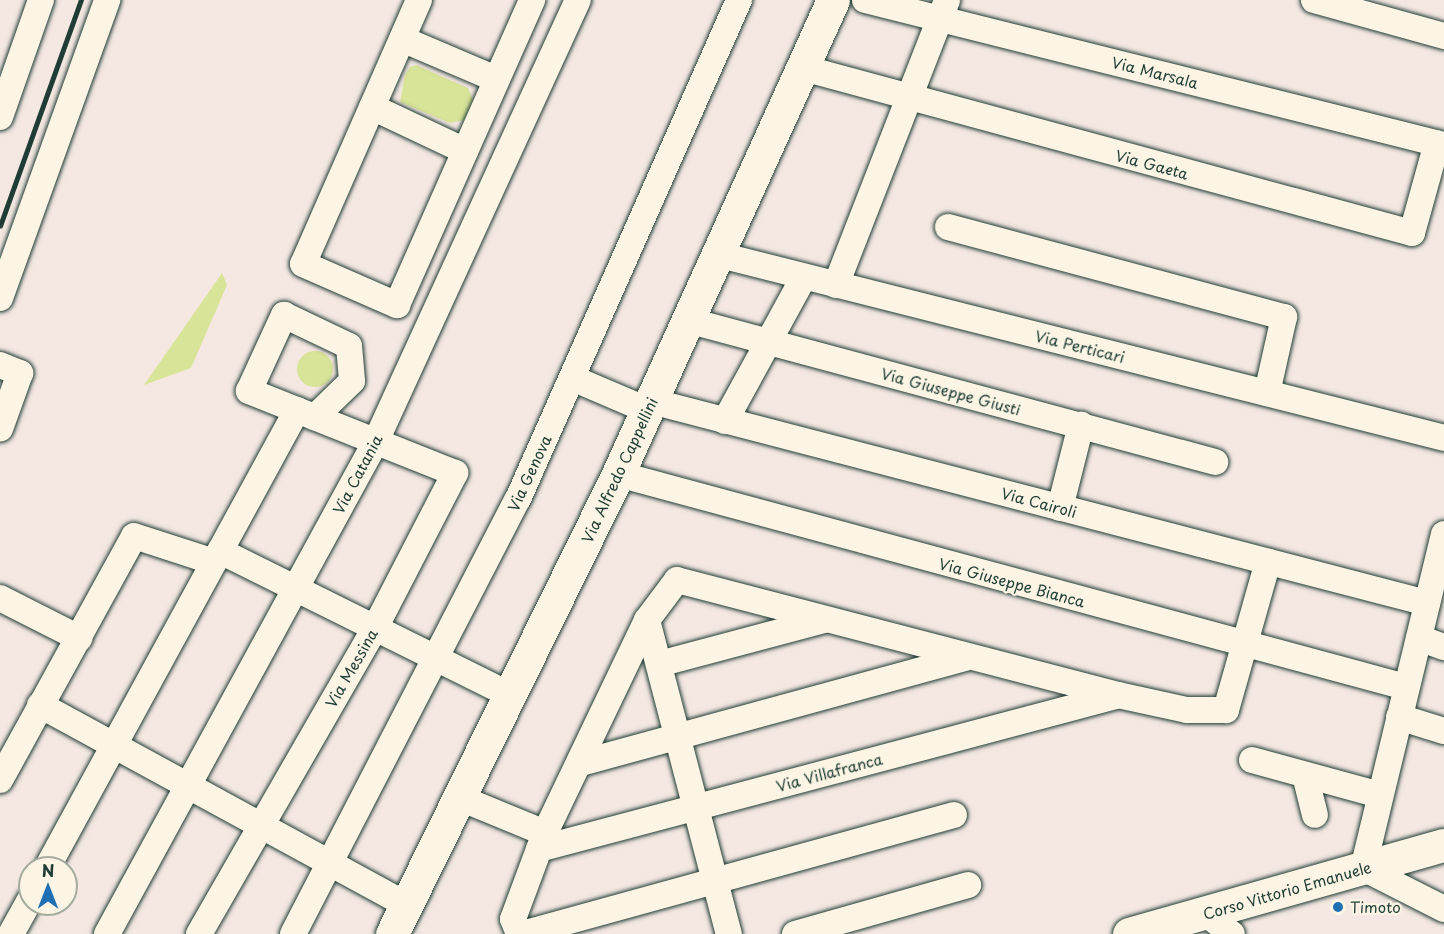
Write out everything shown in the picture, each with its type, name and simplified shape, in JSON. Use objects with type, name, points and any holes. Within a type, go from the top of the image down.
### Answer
[{"type":"street","points":[[0,117],[41,0]]},
{"type":"street","points":[[0,298],[107,0]]},
{"type":"street","points":[[419,0],[303,264],[397,305],[532,0]]},
{"type":"street","name":"Via Catania","points":[[107,934],[376,441],[578,0]]},
{"type":"street","name":"Via Genova","points":[[293,934],[328,862],[436,660],[518,499],[739,0]]},
{"type":"street","name":"Via Alfredo Cappellini","points":[[392,934],[618,474],[833,0]]},
{"type":"street","name":"Via Marsala","points":[[866,0],[944,9],[1440,144]]},
{"type":"street","points":[[1314,0],[1444,36]]},
{"type":"street","points":[[836,285],[944,9]]},
{"type":"street","points":[[402,39],[496,79]]},
{"type":"street","name":"Via Gaeta","points":[[803,68],[909,99],[1412,233],[1440,144]]},
{"type":"street","points":[[372,107],[465,151]]},
{"type":"street","points":[[948,227],[1284,317],[1267,393]]},
{"type":"street","name":"Via Perticari","points":[[716,255],[1444,438]]},
{"type":"street","points":[[725,421],[804,277]]},
{"type":"street","name":"Via Giuseppe Giusti","points":[[687,320],[1215,462]]},
{"type":"street","points":[[0,365],[20,373],[0,429]]},
{"type":"street","name":"Via Cairoli","points":[[572,378],[649,405],[725,421],[1427,603]]},
{"type":"street","points":[[54,856],[217,556],[306,413],[376,441]]},
{"type":"street","points":[[1060,508],[1081,425]]},
{"type":"street","name":"Via Messina","points":[[199,934],[374,630],[455,473],[376,441]]},
{"type":"street","name":"Via Giuseppe Bianca","points":[[618,474],[1247,646],[1406,687]]},
{"type":"street","points":[[1444,534],[1363,868],[1444,909]]},
{"type":"street","points":[[0,780],[134,536],[217,556],[295,590],[510,695]]},
{"type":"street","points":[[954,815],[521,934],[513,919],[542,841],[648,620],[677,580],[1118,695],[1187,710],[1226,710],[1239,658],[1247,646],[1268,562]]},
{"type":"street","points":[[0,598],[79,639]]},
{"type":"street","points":[[648,620],[729,934]]},
{"type":"street","points":[[659,664],[824,620]]},
{"type":"street","points":[[1419,638],[1444,647]]},
{"type":"street","points":[[581,763],[969,657]]},
{"type":"street","name":"Via Villafranca","points":[[542,841],[696,808],[1118,695]]},
{"type":"street","points":[[40,705],[407,905]]},
{"type":"street","points":[[1399,717],[1444,731]]},
{"type":"street","points":[[1252,760],[1380,795]]},
{"type":"street","points":[[1305,775],[1315,815]]},
{"type":"street","points":[[460,798],[542,841]]},
{"type":"street","name":"Corso Vittorio Emanuele","points":[[1130,934],[1444,845]]},
{"type":"street","points":[[795,934],[968,885]]},
{"type":"street","points":[[1204,913],[1232,934]]},
{"type":"street","points":[[12,933],[21,916]]},
{"type":"green space","points":[[416,65],[468,88],[473,100],[464,120],[450,123],[400,102],[405,75],[410,67]]},
{"type":"green space","points":[[222,273],[227,285],[191,368],[144,385]]},
{"type":"green space","points":[[315,351],[328,356],[333,369],[328,382],[315,387],[302,382],[297,369],[302,356]]},
{"type":"railway","points":[[0,226],[81,0]]},
{"type":"place","name":"Timoto","points":[[1338,907]]}]
